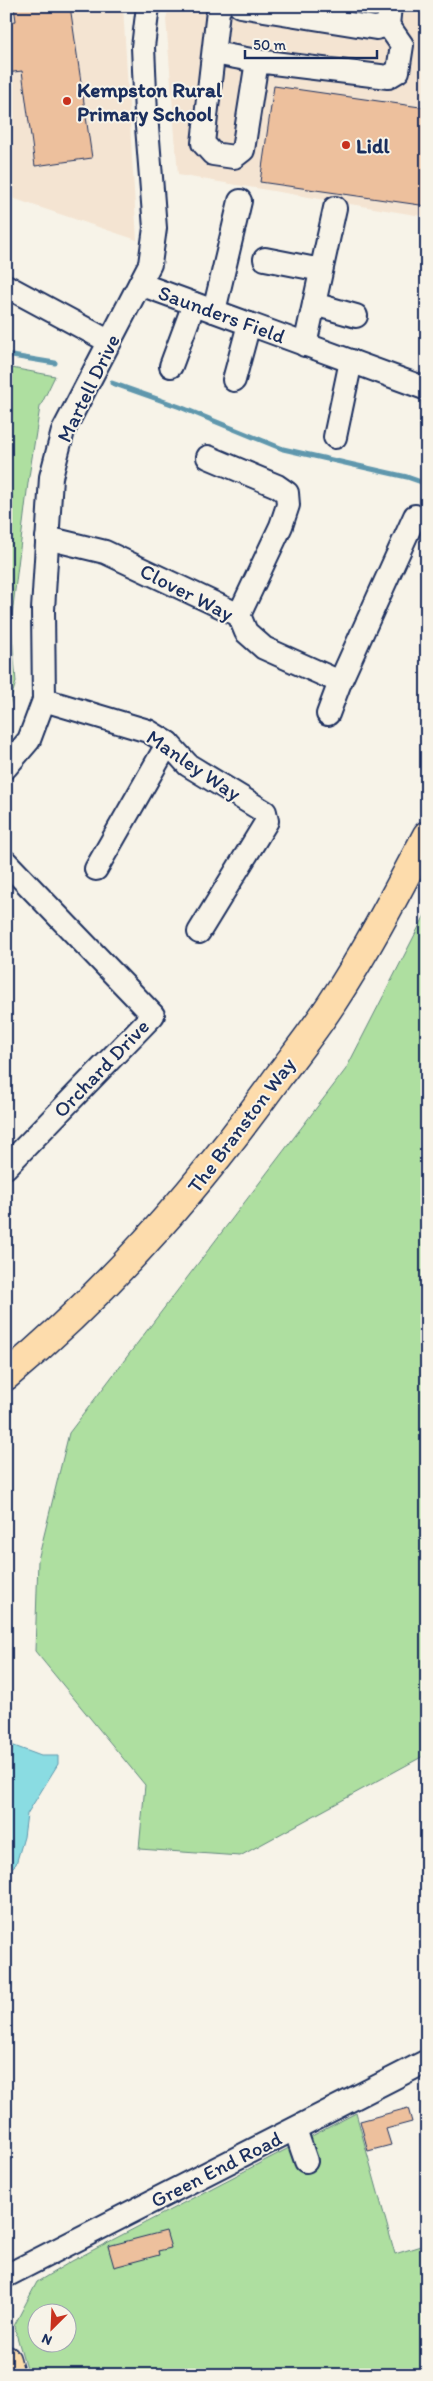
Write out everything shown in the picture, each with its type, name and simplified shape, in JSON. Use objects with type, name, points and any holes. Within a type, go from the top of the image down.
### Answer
[{"type":"main road","name":"The Branston Way","points":[[6,1376],[38,1349],[116,1275],[191,1191],[261,1101],[332,1004],[427,836]]},
{"type":"main road","points":[[6,2360],[10,2375]]},
{"type":"street","name":"Martell Drive","points":[[6,767],[29,740],[44,700],[43,610],[51,477],[63,431],[150,264],[155,228],[146,114],[144,47],[148,6]]},
{"type":"street","points":[[221,6],[218,11],[203,143],[214,154],[234,157],[243,150],[257,61]]},
{"type":"street","points":[[214,53],[257,61],[388,77],[398,70],[402,45],[389,15],[376,28],[240,6]]},
{"type":"street","points":[[214,311],[240,201]]},
{"type":"street","name":"Saunders Field","points":[[305,345],[335,208]]},
{"type":"street","points":[[265,259],[322,270]]},
{"type":"street","name":"Saunders Field","points":[[140,284],[427,389]]},
{"type":"street","points":[[6,286],[110,342]]},
{"type":"street","points":[[171,366],[194,304]]},
{"type":"street","points":[[314,304],[356,316]]},
{"type":"street","points":[[234,380],[249,324]]},
{"type":"street","points":[[335,437],[351,361]]},
{"type":"street","points":[[208,457],[277,486],[287,493],[288,505],[281,526],[239,615]]},
{"type":"street","points":[[328,714],[340,682],[415,516]]},
{"type":"street","name":"Clover Way","points":[[47,538],[105,552],[239,615],[246,632],[264,648],[340,682]]},
{"type":"street","name":"Manley Way","points":[[44,700],[148,731],[168,743],[188,765],[265,812],[267,820],[200,932]]},
{"type":"street","points":[[96,869],[168,743]]},
{"type":"street","name":"Orchard Drive","points":[[6,862],[153,1015],[6,1167]]},
{"type":"street","name":"Green End Road","points":[[6,2276],[427,2061]]},
{"type":"street","points":[[295,2128],[306,2161]]},
{"type":"shaded area","name":"Kempston Rural Primary School","points":[[6,6],[123,6],[137,240],[6,196]]},
{"type":"shaded area","points":[[169,6],[422,6],[427,11],[427,217],[178,175],[166,19]]},
{"type":"green space","points":[[6,367],[55,376],[40,407],[28,483],[11,623],[16,682],[6,715]]},
{"type":"green space","points":[[427,911],[427,1754],[240,1856],[139,1849],[145,1785],[35,1651],[38,1560],[69,1433],[346,1069]]},
{"type":"green space","points":[[356,2113],[395,2254],[427,2244],[427,2375],[28,2375],[14,2326],[37,2282],[72,2261]]},
{"type":"water","points":[[6,1743],[41,1756],[58,1756],[58,1764],[27,1814],[24,1837],[16,1864],[6,1874]]},
{"type":"building","points":[[14,6],[70,6],[92,158],[35,166],[22,71],[6,73],[6,22],[16,21]]},
{"type":"building","name":"Lidl","points":[[274,86],[427,108],[427,206],[260,182]]},
{"type":"building","points":[[408,2108],[412,2122],[386,2129],[391,2145],[368,2151],[360,2121]]},
{"type":"building","points":[[166,2231],[171,2248],[158,2251],[159,2255],[114,2267],[108,2246]]},
{"type":"waterway","points":[[6,355],[55,363]]},
{"type":"waterway","points":[[112,383],[180,407],[283,449],[407,477],[427,484]]},
{"type":"place","name":"Kempston Rural Primary School","points":[[67,101]]},
{"type":"place","name":"Lidl","points":[[346,145]]}]
